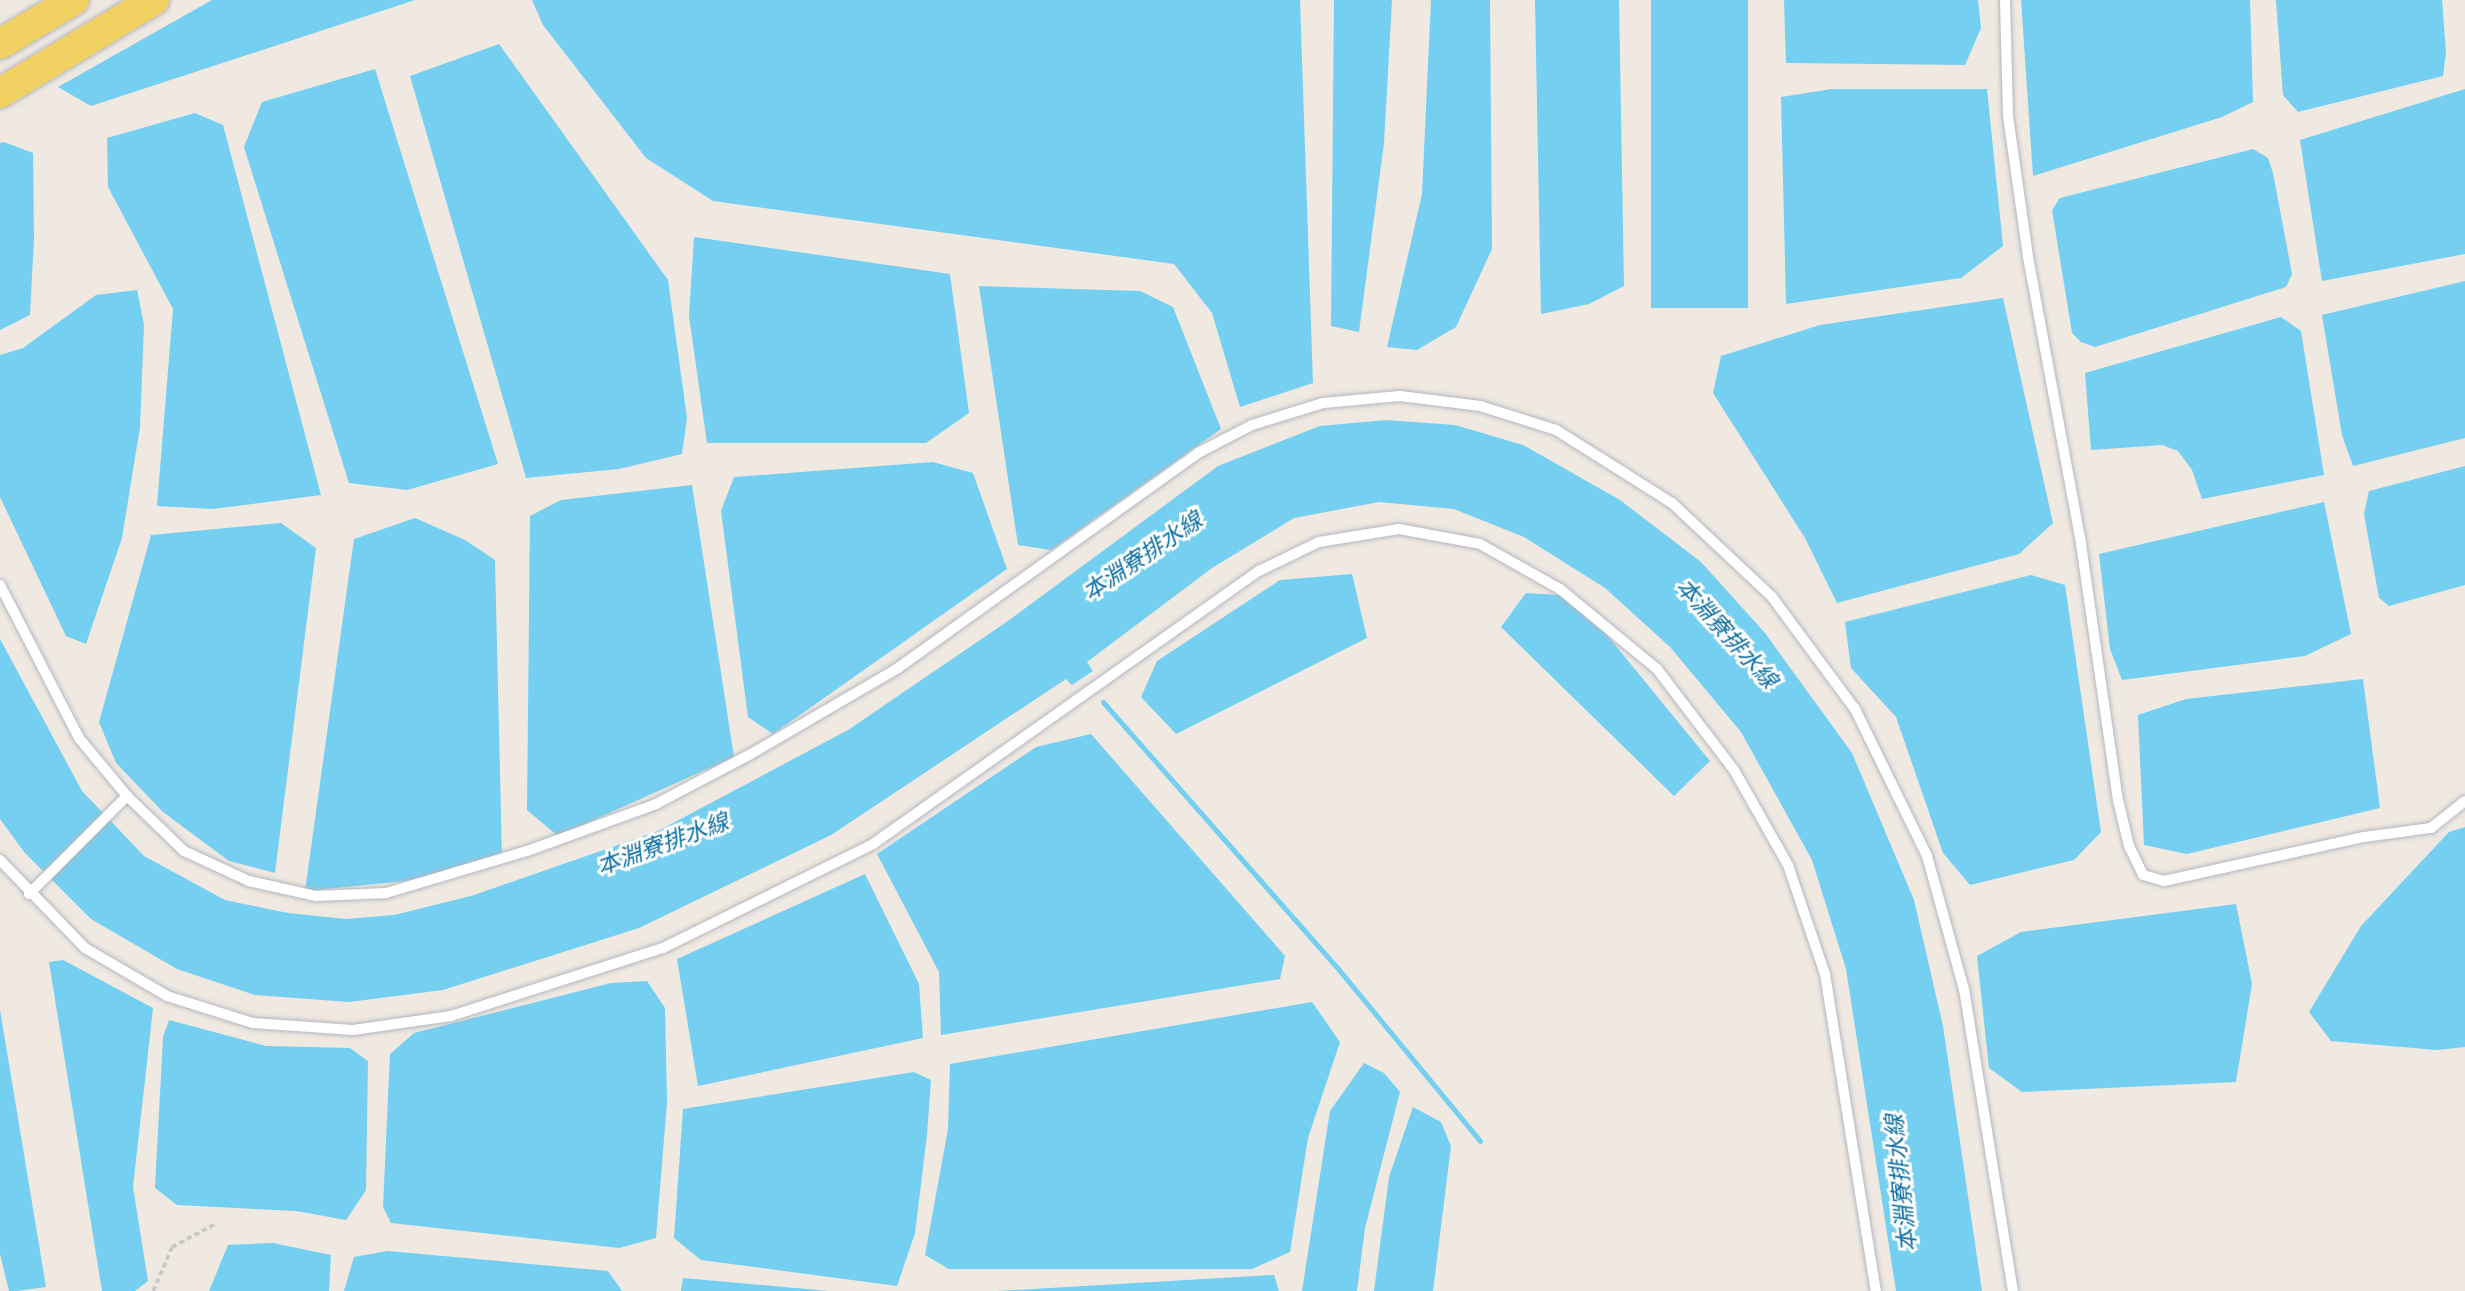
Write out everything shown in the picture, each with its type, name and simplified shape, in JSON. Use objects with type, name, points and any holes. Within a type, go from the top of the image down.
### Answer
[{"type":"main road","points":[[0,44],[74,0]]},
{"type":"main road","points":[[0,93],[46,69],[154,0]]},
{"type":"lane","points":[[2005,0],[2008,116],[2028,257],[2081,544],[2118,800],[2129,846],[2143,875],[2164,881],[2364,837],[2431,828],[2465,801]]},
{"type":"lane","points":[[0,585],[79,738],[127,796],[184,851],[249,881],[316,896],[386,893],[527,851],[656,804],[751,754],[898,668],[1198,453],[1252,425],[1323,403],[1388,397],[1480,406],[1556,430],[1672,503],[1772,597],[1856,709],[1927,856],[1964,989],[2013,1291]]},
{"type":"lane","points":[[0,860],[29,894],[85,948],[167,996],[253,1023],[353,1030],[451,1016],[663,948],[873,844],[1259,571],[1319,542],[1399,530],[1480,544],[1560,589],[1657,669],[1734,770],[1788,865],[1825,974],[1876,1291]]},
{"type":"lane","points":[[29,894],[127,796]]},
{"type":"path","points":[[153,1291],[172,1247],[217,1223]]},
{"type":"water","points":[[212,0],[415,0],[91,106],[58,87]]},
{"type":"water","points":[[532,0],[1300,0],[1313,383],[1240,407],[1212,313],[1174,264],[713,201],[646,158],[543,25]]},
{"type":"water","points":[[1334,0],[1392,0],[1384,143],[1359,332],[1331,326]]},
{"type":"water","points":[[1431,0],[1490,0],[1492,249],[1456,327],[1417,350],[1387,347],[1422,194]]},
{"type":"water","points":[[1535,0],[1619,0],[1624,286],[1589,304],[1541,314]]},
{"type":"water","points":[[1651,0],[1748,0],[1748,308],[1651,308]]},
{"type":"water","points":[[1784,0],[1978,0],[1981,28],[1965,65],[1786,63]]},
{"type":"water","points":[[2021,0],[2250,0],[2253,102],[2222,117],[2033,176]]},
{"type":"water","points":[[2276,0],[2442,0],[2446,53],[2443,76],[2298,112],[2283,95]]},
{"type":"water","points":[[499,44],[668,280],[687,418],[682,454],[619,469],[526,478],[410,76]]},
{"type":"water","points":[[375,69],[498,464],[407,490],[349,483],[244,147],[262,102]]},
{"type":"water","points":[[1832,89],[1987,89],[2003,246],[1961,278],[1786,304],[1781,97]]},
{"type":"water","points":[[2465,89],[2465,254],[2322,281],[2300,140]]},
{"type":"water","points":[[195,113],[223,125],[321,495],[213,509],[157,506],[173,309],[108,187],[107,138]]},
{"type":"water","points":[[4,142],[33,153],[34,239],[30,315],[0,330],[0,143]]},
{"type":"water","points":[[2253,149],[2268,158],[2273,173],[2292,274],[2286,287],[2095,347],[2081,342],[2072,333],[2052,210],[2060,198]]},
{"type":"water","points":[[694,237],[950,274],[969,413],[926,443],[707,443],[689,316]]},
{"type":"water","points":[[2465,281],[2465,438],[2353,466],[2342,435],[2322,315]]},
{"type":"water","points":[[979,286],[1140,291],[1173,307],[1221,429],[1051,550],[1018,545]]},
{"type":"water","points":[[137,290],[144,325],[140,427],[122,538],[86,644],[66,636],[0,497],[0,355],[23,348],[96,295]]},
{"type":"water","points":[[2003,298],[2053,523],[2019,554],[1837,603],[1805,538],[1713,393],[1721,356],[1820,325]]},
{"type":"water","points":[[2281,317],[2301,331],[2324,475],[2202,499],[2192,470],[2178,451],[2162,445],[2091,450],[2085,373]]},
{"type":"water","name":"本淵寮排水線","points":[[1386,420],[1455,425],[1523,445],[1620,500],[1701,562],[1765,633],[1852,753],[1914,900],[1943,1026],[1982,1291],[1896,1291],[1846,969],[1812,860],[1741,732],[1670,647],[1605,588],[1524,537],[1454,509],[1379,502],[1294,518],[1212,568],[1087,662],[1093,671],[1072,685],[1066,679],[831,835],[639,928],[443,990],[349,1002],[255,995],[177,969],[91,919],[24,852],[0,819],[0,639],[82,791],[144,856],[225,900],[288,913],[346,919],[394,915],[471,896],[658,831],[848,730],[1005,623],[1218,466],[1320,426]]},
{"type":"water","points":[[933,462],[973,473],[1007,569],[773,734],[748,717],[721,511],[734,477]]},
{"type":"water","points":[[2465,466],[2465,585],[2389,606],[2379,598],[2364,514],[2369,491]]},
{"type":"water","points":[[692,485],[734,757],[558,836],[527,810],[530,516],[561,500]]},
{"type":"water","points":[[2324,502],[2351,634],[2305,656],[2122,680],[2110,649],[2099,554]]},
{"type":"water","points":[[415,518],[465,540],[495,560],[502,859],[406,881],[305,891],[354,539]]},
{"type":"water","points":[[281,523],[316,548],[275,873],[229,861],[163,812],[116,763],[99,722],[151,535]]},
{"type":"water","points":[[1352,574],[1367,638],[1176,734],[1141,697],[1157,661],[1280,580]]},
{"type":"water","points":[[2031,575],[2065,585],[2101,832],[2074,860],[1970,885],[1943,853],[1896,717],[1851,668],[1845,622]]},
{"type":"water","points":[[1526,593],[1575,596],[1710,761],[1674,796],[1501,627]]},
{"type":"water","points":[[2363,679],[2380,808],[2187,854],[2144,845],[2138,715],[2186,699]]},
{"type":"water","points":[[1091,734],[1285,956],[1280,979],[941,1035],[939,972],[877,854],[1036,747]]},
{"type":"water","points":[[2465,827],[2465,1047],[2437,1050],[2331,1041],[2309,1012],[2361,926],[2449,832]]},
{"type":"water","points":[[865,874],[919,984],[923,1038],[698,1086],[677,959]]},
{"type":"water","points":[[2236,904],[2252,984],[2236,1082],[2022,1092],[1989,1068],[1977,956],[2021,932]]},
{"type":"water","points":[[63,960],[153,1008],[133,1187],[148,1281],[135,1291],[102,1291],[49,962]]},
{"type":"water","points":[[647,981],[665,1008],[667,1102],[656,1238],[619,1248],[391,1223],[383,1207],[390,1054],[414,1033],[611,983]]},
{"type":"water","points":[[1312,1002],[1340,1042],[1308,1138],[1290,1252],[1252,1269],[949,1269],[925,1255],[948,1129],[950,1064]]},
{"type":"water","points":[[0,1010],[46,1287],[17,1291],[9,1291],[0,1254]]},
{"type":"water","points":[[169,1020],[266,1046],[350,1048],[368,1061],[366,1190],[346,1220],[296,1211],[177,1205],[155,1188],[163,1037]]},
{"type":"water","points":[[1364,1063],[1384,1073],[1400,1092],[1365,1228],[1357,1291],[1302,1291],[1330,1111]]},
{"type":"water","points":[[914,1072],[931,1080],[927,1135],[915,1233],[897,1286],[701,1260],[674,1238],[683,1109]]},
{"type":"water","points":[[1413,1107],[1441,1122],[1451,1146],[1433,1291],[1374,1291],[1389,1177]]},
{"type":"water","points":[[273,1243],[331,1255],[329,1291],[209,1291],[228,1245]]},
{"type":"water","points":[[388,1251],[608,1271],[622,1291],[344,1291],[354,1257]]},
{"type":"water","points":[[1274,1275],[1279,1291],[997,1291]]},
{"type":"water","points":[[683,1278],[829,1291],[681,1291]]},
{"type":"waterway","points":[[1103,702],[1335,965],[1480,1141]]}]
